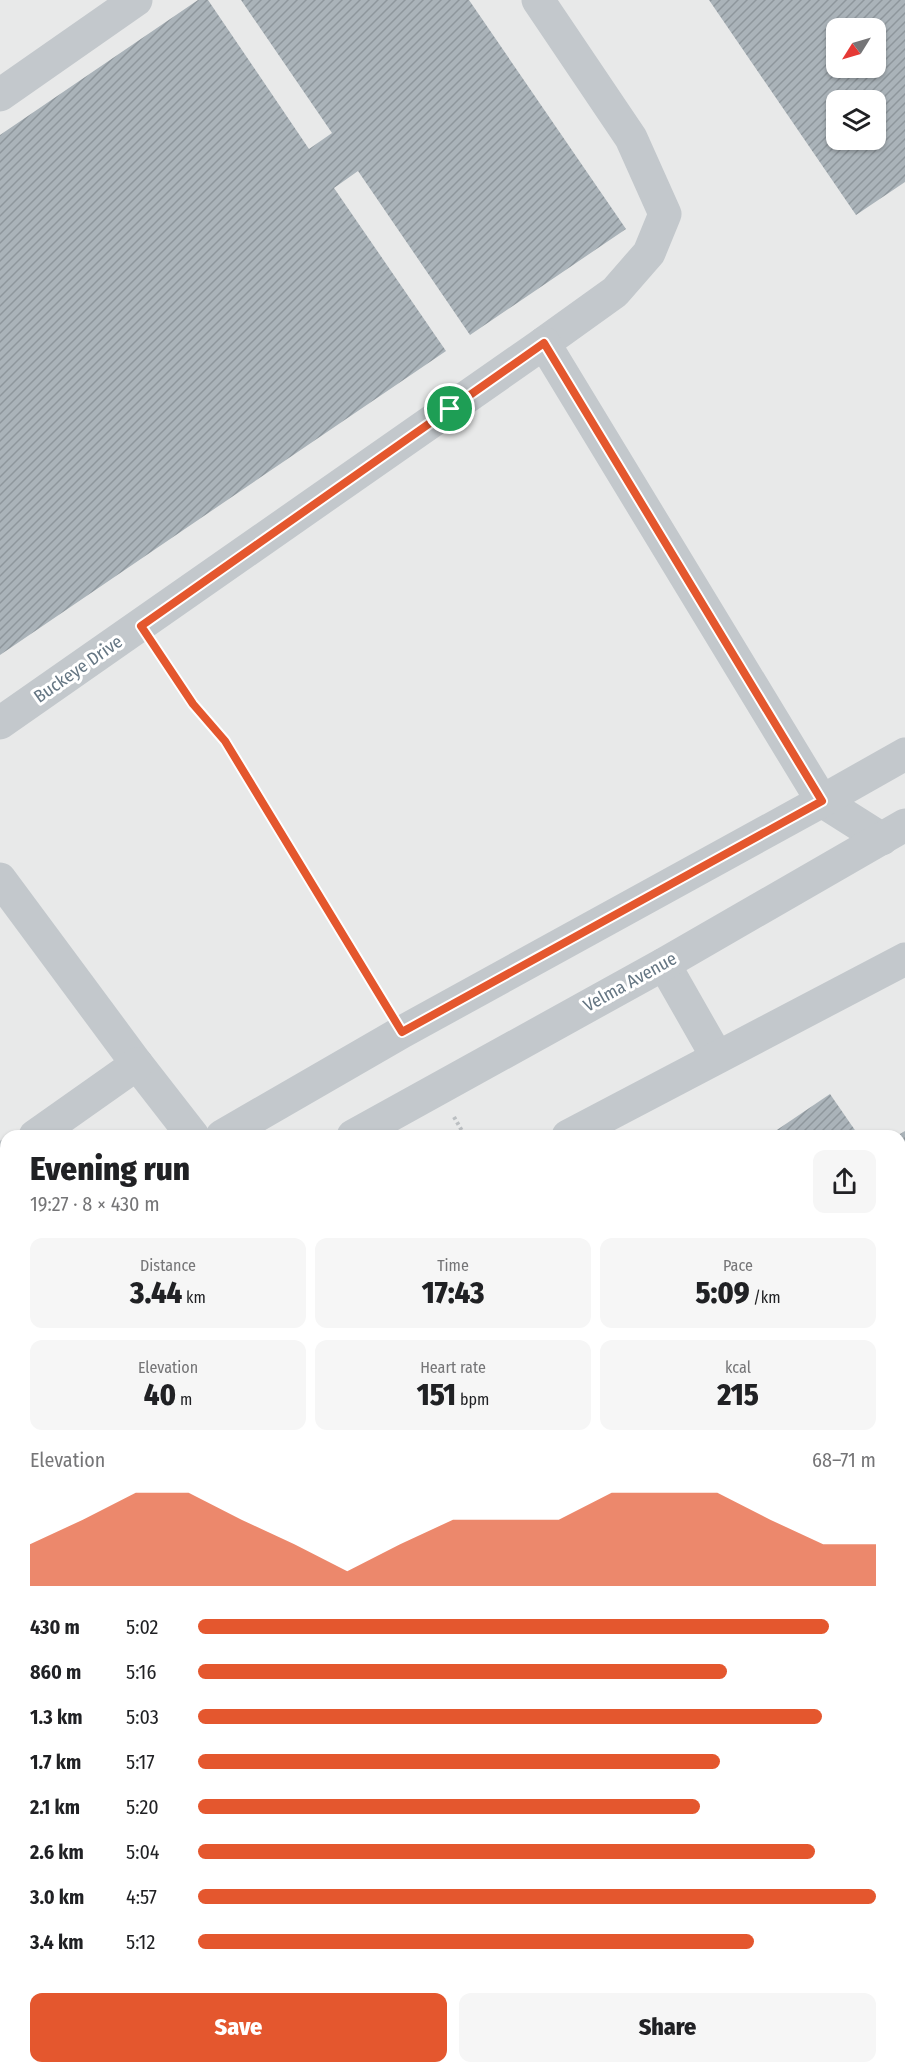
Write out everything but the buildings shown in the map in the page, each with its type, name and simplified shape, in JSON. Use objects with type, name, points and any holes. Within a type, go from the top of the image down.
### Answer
[{"type":"street","points":[[0,95],[136,0]]},
{"type":"street","name":"Buckeye Drive","points":[[0,723],[615,292],[649,253],[665,214],[631,138],[538,0]]},
{"type":"street","points":[[544,343],[822,801],[893,832]]},
{"type":"street","points":[[232,1130],[402,1032],[905,754]]},
{"type":"street","name":"Velma Avenue","points":[[364,1130],[664,964],[893,832]]},
{"type":"street","points":[[0,879],[188,1130]]},
{"type":"street","points":[[579,1130],[905,959]]},
{"type":"street","points":[[664,964],[717,1058]]},
{"type":"street","points":[[44,1130],[137,1064]]},
{"type":"path","points":[[141,626],[193,704],[225,741],[402,1032]]},
{"type":"path","points":[[437,1089],[461,1130]]},
{"type":"shaded area","points":[[0,0],[905,0],[905,1130],[0,1130]]},
{"type":"route","points":[[544,343],[822,801],[402,1032],[225,741],[193,704],[141,626],[450,409],[544,343]]}]
